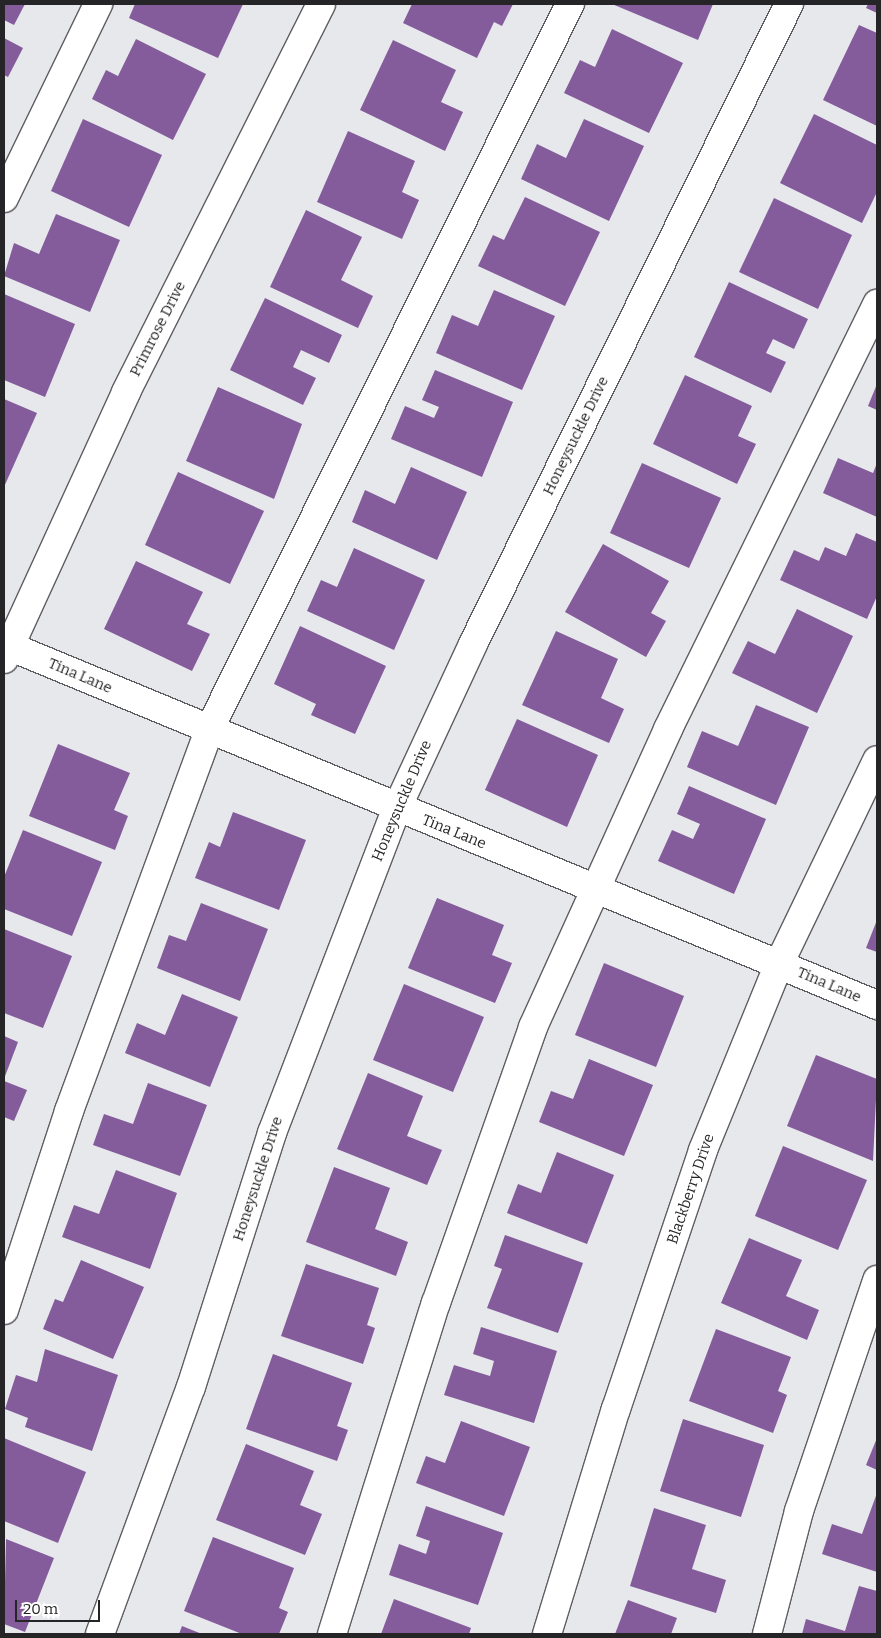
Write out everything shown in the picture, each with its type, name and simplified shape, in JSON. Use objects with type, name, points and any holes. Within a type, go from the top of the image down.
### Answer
[{"type":"street","points":[[4,198],[98,4]]},
{"type":"street","name":"Primrose Drive","points":[[5,650],[126,392],[321,4]]},
{"type":"street","points":[[4,1310],[69,1111],[209,730],[570,4]]},
{"type":"street","name":"Honeysuckle Drive","points":[[100,1634],[191,1387],[272,1134],[397,808],[789,4]]},
{"type":"street","points":[[332,1634],[442,1285],[533,1027],[668,729],[877,304]]},
{"type":"street","name":"Tina Lane","points":[[5,650],[209,730],[877,1005]]},
{"type":"street","name":"Blackberry Drive","points":[[547,1634],[616,1409],[703,1150],[778,964],[877,760]]},
{"type":"street","points":[[767,1634],[799,1511],[877,1280]]},
{"type":"building","points":[[4,4],[25,4],[14,25],[4,20]]},
{"type":"building","points":[[135,4],[243,4],[218,58],[129,18]]},
{"type":"building","points":[[412,4],[513,4],[502,26],[494,22],[477,58],[403,23]]},
{"type":"building","points":[[612,4],[713,4],[698,40]]},
{"type":"building","points":[[868,4],[877,4],[877,13],[866,8]]},
{"type":"building","points":[[859,25],[877,33],[877,126],[823,100]]},
{"type":"building","points":[[612,29],[683,63],[649,133],[564,93],[580,60],[595,67]]},
{"type":"building","points":[[4,38],[23,48],[8,77],[4,75]]},
{"type":"building","points":[[136,39],[206,74],[173,140],[92,99],[106,70],[118,76]]},
{"type":"building","points":[[393,40],[456,70],[441,102],[463,112],[445,151],[360,110]]},
{"type":"building","points":[[814,114],[877,145],[877,192],[862,223],[780,183]]},
{"type":"building","points":[[83,119],[162,155],[129,227],[51,191]]},
{"type":"building","points":[[584,119],[644,146],[609,221],[521,179],[537,144],[566,158]]},
{"type":"building","points":[[348,131],[415,161],[402,192],[419,200],[402,239],[317,202]]},
{"type":"building","points":[[525,197],[600,232],[565,306],[478,266],[493,235],[504,240]]},
{"type":"building","points":[[774,198],[852,235],[818,309],[739,272]]},
{"type":"building","points":[[306,210],[362,237],[341,280],[373,296],[358,328],[270,287]]},
{"type":"building","points":[[56,214],[120,240],[90,312],[4,276],[14,243],[39,254]]},
{"type":"building","points":[[729,282],[808,319],[794,349],[773,339],[766,353],[786,362],[771,393],[694,357]]},
{"type":"building","points":[[494,290],[555,316],[522,390],[436,353],[452,315],[478,326]]},
{"type":"building","points":[[4,294],[75,324],[45,397],[4,380]]},
{"type":"building","points":[[265,298],[342,335],[329,363],[301,350],[293,367],[316,378],[303,405],[230,370]]},
{"type":"building","points":[[435,370],[513,402],[482,477],[391,439],[405,406],[434,418],[439,407],[422,400]]},
{"type":"building","points":[[685,375],[752,406],[738,436],[756,444],[737,484],[653,444]]},
{"type":"building","points":[[877,384],[877,410],[868,406]]},
{"type":"building","points":[[218,387],[302,424],[274,499],[186,461]]},
{"type":"building","points":[[4,399],[37,413],[4,487]]},
{"type":"building","points":[[838,458],[873,473],[877,463],[877,517],[823,493]]},
{"type":"building","points":[[642,463],[721,498],[689,568],[610,533]]},
{"type":"building","points":[[411,467],[467,492],[437,560],[352,522],[365,490],[395,504]]},
{"type":"building","points":[[178,472],[264,511],[230,584],[145,545]]},
{"type":"building","points":[[856,533],[877,542],[877,596],[867,619],[780,580],[794,550],[819,561],[825,547],[846,556]]},
{"type":"building","points":[[603,544],[669,581],[651,613],[666,621],[646,657],[565,612]]},
{"type":"building","points":[[354,548],[425,580],[394,650],[307,611],[321,580],[337,587]]},
{"type":"building","points":[[136,561],[203,592],[187,624],[210,634],[192,671],[104,629]]},
{"type":"building","points":[[797,609],[853,636],[817,713],[732,673],[748,641],[775,654]]},
{"type":"building","points":[[300,626],[386,666],[355,734],[311,715],[316,704],[274,684]]},
{"type":"building","points":[[556,631],[618,659],[601,698],[624,709],[609,743],[522,705]]},
{"type":"building","points":[[756,705],[809,727],[776,805],[687,767],[702,731],[738,746]]},
{"type":"building","points":[[517,719],[598,755],[567,827],[485,790]]},
{"type":"building","points":[[58,744],[130,773],[114,810],[128,816],[115,850],[29,816]]},
{"type":"building","points":[[689,786],[766,819],[734,894],[658,861],[672,830],[693,839],[700,824],[677,814]]},
{"type":"building","points":[[233,812],[306,840],[279,910],[195,878],[209,842],[220,847]]},
{"type":"building","points":[[23,830],[102,862],[72,936],[4,909],[4,877]]},
{"type":"building","points":[[437,898],[504,925],[492,955],[512,963],[495,1003],[408,968]]},
{"type":"building","points":[[201,903],[268,929],[240,1001],[157,968],[169,935],[186,941]]},
{"type":"building","points":[[877,920],[877,952],[866,948]]},
{"type":"building","points":[[4,929],[72,956],[43,1028],[4,1013]]},
{"type":"building","points":[[604,963],[684,996],[656,1067],[575,1035]]},
{"type":"building","points":[[404,984],[484,1017],[453,1092],[373,1060]]},
{"type":"building","points":[[182,994],[238,1017],[210,1087],[125,1053],[137,1023],[165,1035]]},
{"type":"building","points":[[4,1036],[18,1042],[4,1079]]},
{"type":"building","points":[[816,1055],[877,1079],[873,1161],[787,1126]]},
{"type":"building","points":[[589,1059],[653,1085],[624,1156],[539,1122],[551,1091],[573,1099]]},
{"type":"building","points":[[368,1073],[423,1096],[407,1136],[442,1150],[427,1185],[337,1149]]},
{"type":"building","points":[[4,1081],[27,1090],[14,1121],[4,1117]]},
{"type":"building","points":[[148,1083],[207,1105],[180,1176],[93,1145],[104,1114],[133,1124]]},
{"type":"building","points":[[783,1146],[867,1180],[838,1250],[755,1216]]},
{"type":"building","points":[[557,1152],[614,1175],[587,1244],[507,1213],[518,1184],[541,1193]]},
{"type":"building","points":[[334,1167],[390,1188],[375,1229],[408,1242],[396,1276],[306,1242]]},
{"type":"building","points":[[116,1170],[177,1193],[150,1269],[62,1237],[74,1205],[99,1214]]},
{"type":"building","points":[[505,1235],[583,1263],[558,1333],[487,1308],[502,1269],[494,1266]]},
{"type":"building","points":[[749,1238],[802,1260],[786,1296],[819,1310],[807,1340],[721,1303]]},
{"type":"building","points":[[81,1260],[144,1287],[113,1359],[43,1329],[55,1299],[63,1302]]},
{"type":"building","points":[[306,1264],[379,1288],[367,1325],[375,1328],[363,1364],[281,1336]]},
{"type":"building","points":[[481,1327],[557,1351],[534,1423],[444,1395],[454,1365],[490,1376],[494,1361],[473,1354]]},
{"type":"building","points":[[716,1329],[791,1357],[778,1391],[787,1395],[773,1433],[689,1401]]},
{"type":"building","points":[[45,1349],[118,1375],[92,1451],[25,1427],[28,1418],[5,1409],[16,1375],[37,1382]]},
{"type":"building","points":[[273,1354],[352,1383],[337,1426],[348,1430],[337,1461],[246,1429]]},
{"type":"building","points":[[683,1419],[764,1445],[741,1517],[660,1491]]},
{"type":"building","points":[[461,1421],[530,1447],[504,1516],[416,1483],[426,1456],[445,1463]]},
{"type":"building","points":[[4,1438],[86,1472],[58,1543],[4,1521]]},
{"type":"building","points":[[877,1438],[877,1470],[866,1465]]},
{"type":"building","points":[[246,1444],[314,1471],[300,1505],[322,1514],[305,1555],[216,1520]]},
{"type":"building","points":[[877,1493],[877,1572],[822,1554],[832,1524],[862,1534]]},
{"type":"building","points":[[426,1506],[503,1533],[478,1605],[389,1575],[399,1544],[426,1554],[430,1541],[416,1536]]},
{"type":"building","points":[[654,1508],[706,1525],[692,1569],[726,1580],[716,1613],[630,1586]]},
{"type":"building","points":[[213,1537],[294,1568],[279,1608],[288,1612],[279,1634],[242,1634],[184,1611]]},
{"type":"building","points":[[6,1539],[54,1558],[25,1632],[4,1624]]},
{"type":"building","points":[[859,1586],[877,1591],[877,1634],[802,1634],[806,1619],[845,1631]]},
{"type":"building","points":[[394,1599],[471,1628],[469,1634],[381,1634]]},
{"type":"building","points":[[628,1600],[677,1618],[671,1634],[615,1634]]},
{"type":"building","points":[[182,1626],[202,1634],[179,1634]]}]
